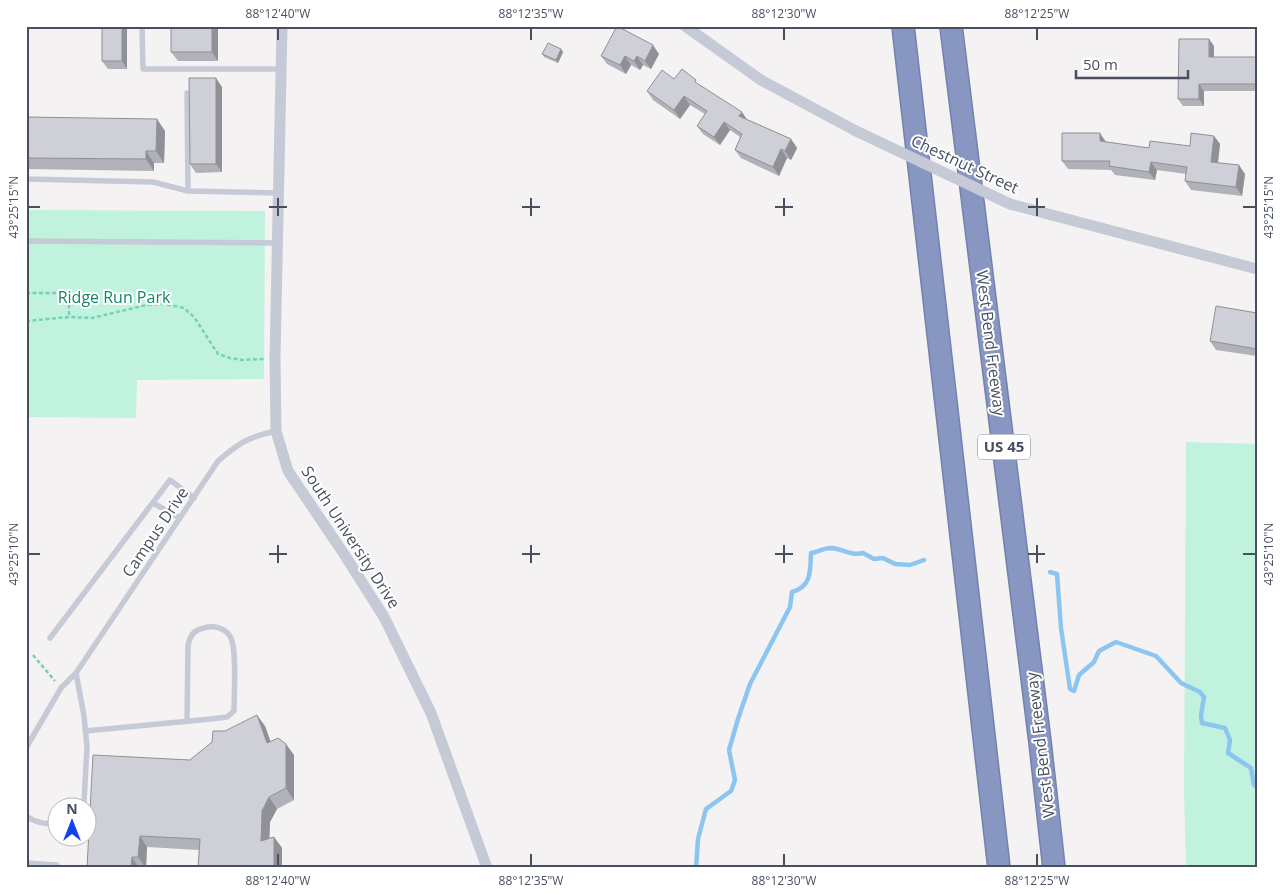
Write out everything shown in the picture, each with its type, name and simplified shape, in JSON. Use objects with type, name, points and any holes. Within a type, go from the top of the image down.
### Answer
[{"type":"highway","points":[[903,26],[999,868]]},
{"type":"highway","name":"West Bend Freeway","points":[[951,26],[1054,868]]},
{"type":"street","name":"South University Drive","points":[[282,26],[275,358],[276,431],[288,471],[384,617],[431,713],[487,868]]},
{"type":"street","name":"Chestnut Street","points":[[686,26],[761,80],[856,131],[1010,204],[1257,269]]},
{"type":"lane","points":[[142,26],[143,69],[281,69]]},
{"type":"lane","points":[[187,93],[188,191]]},
{"type":"lane","points":[[26,179],[153,182],[188,191],[278,194]]},
{"type":"lane","points":[[26,241],[278,243]]},
{"type":"lane","name":"Campus Drive","points":[[26,748],[61,688],[76,673],[218,461],[235,446],[253,436],[276,431]]},
{"type":"lane","points":[[50,638],[170,480],[194,498]]},
{"type":"lane","points":[[153,503],[180,518]]},
{"type":"lane","points":[[85,731],[187,721],[227,717],[234,711],[234,647],[230,636],[220,628],[210,626],[197,630],[189,636],[187,721]]},
{"type":"lane","points":[[76,673],[87,747],[84,796]]},
{"type":"lane","points":[[27,818],[48,824]]},
{"type":"lane","points":[[26,864],[57,865]]},
{"type":"path","points":[[26,293],[67,294],[69,299],[69,317]]},
{"type":"path","points":[[26,321],[69,317],[92,318],[147,305],[165,304],[184,308],[194,317],[218,354],[242,360],[275,358]]},
{"type":"green space","name":"Ridge Run Park","points":[[26,210],[265,211],[264,379],[137,380],[136,418],[26,417]]},
{"type":"green space","points":[[1186,442],[1257,444],[1257,868],[1186,868],[1184,792]]},
{"type":"building","points":[[102,26],[122,26],[122,61],[102,61]]},
{"type":"building","points":[[171,26],[212,26],[212,52],[171,52]]},
{"type":"building","points":[[617,26],[653,45],[645,61],[637,56],[634,61],[625,56],[620,65],[601,56]]},
{"type":"building","points":[[1179,39],[1209,39],[1209,57],[1257,57],[1257,84],[1199,84],[1199,99],[1178,99]]},
{"type":"building","points":[[548,43],[561,49],[556,60],[542,54]]},
{"type":"building","points":[[682,69],[696,80],[695,82],[742,112],[739,116],[791,139],[785,151],[781,149],[773,167],[735,150],[742,134],[724,122],[714,137],[697,126],[707,111],[684,96],[674,110],[647,91],[662,70],[674,79]]},
{"type":"building","points":[[189,78],[216,78],[216,164],[190,164]]},
{"type":"building","points":[[26,117],[157,119],[156,151],[146,151],[146,159],[26,158]]},
{"type":"building","points":[[1062,133],[1100,133],[1100,141],[1149,148],[1150,141],[1190,146],[1191,133],[1214,136],[1211,162],[1239,165],[1236,187],[1185,181],[1187,167],[1151,162],[1149,172],[1109,166],[1110,161],[1062,161]]},
{"type":"building","points":[[1216,306],[1257,313],[1257,349],[1210,341]]},
{"type":"building","points":[[257,715],[267,743],[278,738],[286,744],[286,788],[269,797],[262,811],[261,841],[274,837],[274,868],[198,868],[200,839],[140,836],[138,857],[132,857],[131,868],[87,868],[88,846],[98,846],[98,796],[91,796],[93,755],[190,760],[212,742],[213,731],[225,731]]},
{"type":"waterway","points":[[696,868],[698,839],[706,809],[731,791],[735,780],[729,750],[750,684],[790,607],[792,592],[807,582],[810,572],[811,553],[831,548],[854,554],[863,553],[874,559],[883,558],[895,564],[910,565],[924,560]]},
{"type":"waterway","points":[[1050,572],[1057,574],[1061,628],[1070,689],[1074,691],[1079,675],[1094,662],[1099,651],[1116,642],[1156,656],[1181,683],[1200,692],[1204,697],[1201,715],[1202,723],[1225,728],[1230,740],[1228,753],[1251,768],[1254,785],[1257,787]]}]
